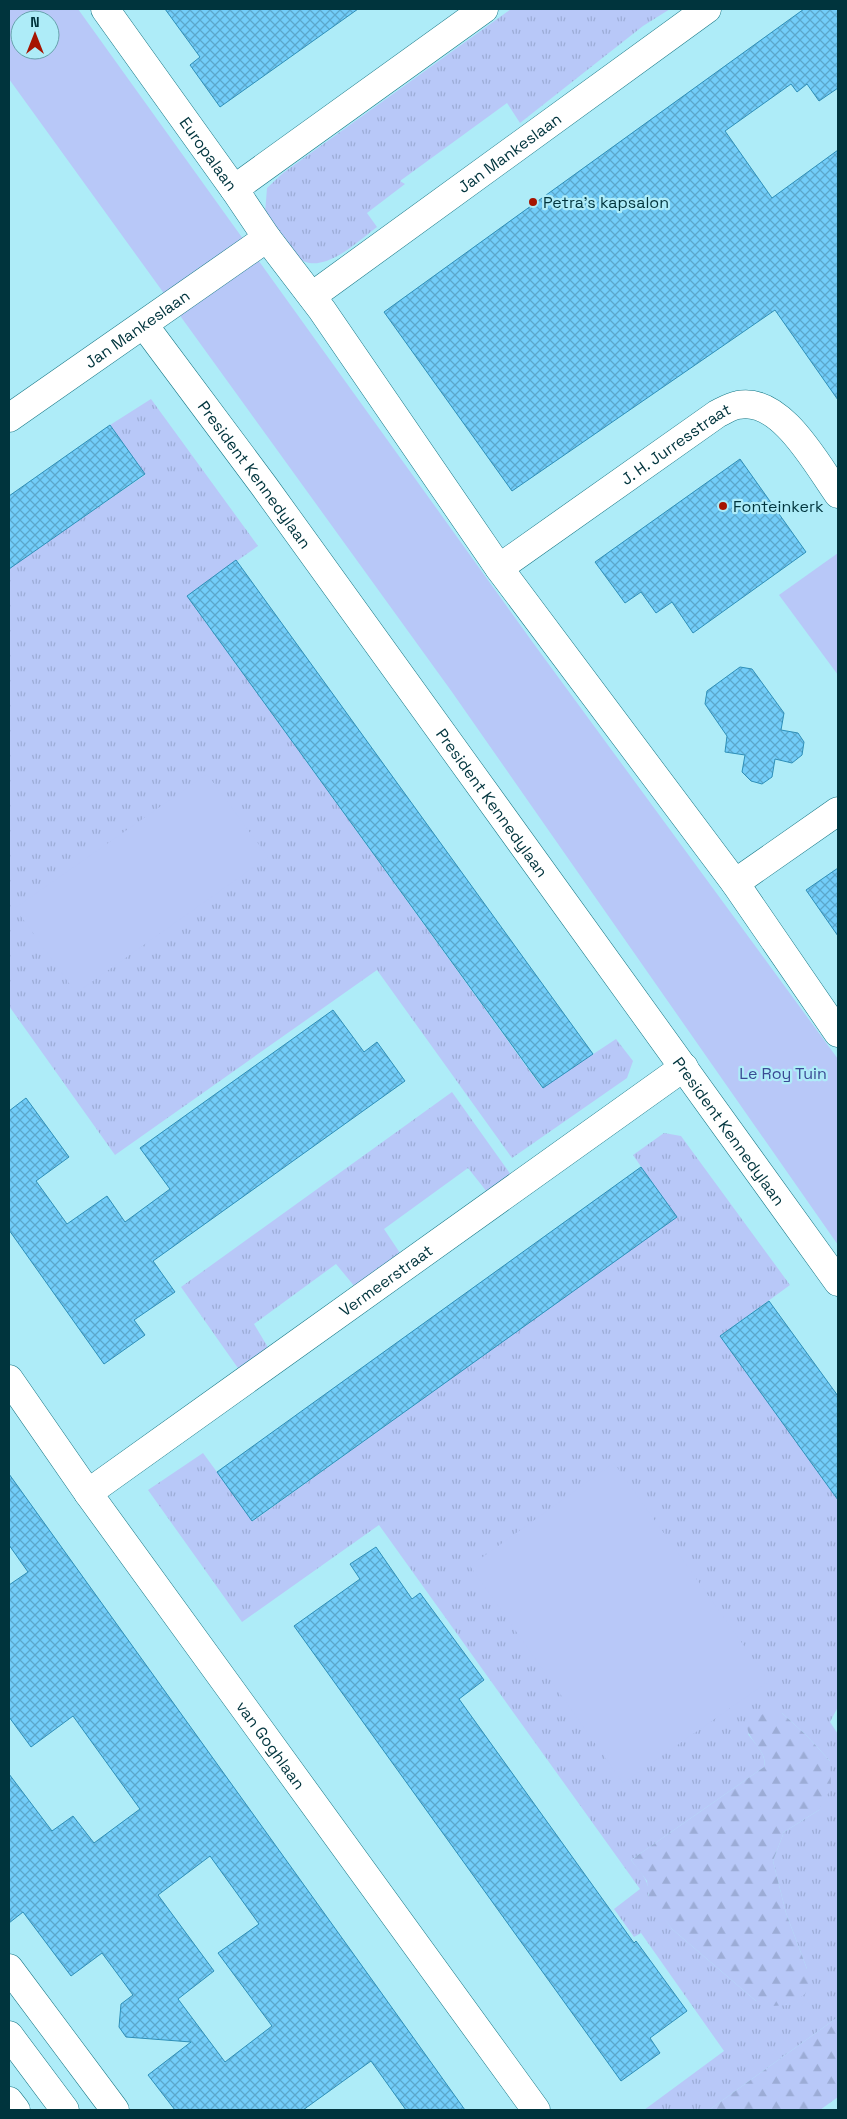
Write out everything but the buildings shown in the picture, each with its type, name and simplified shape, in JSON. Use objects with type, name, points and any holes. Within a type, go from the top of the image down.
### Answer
[{"type":"street","name":"Europalaan","points":[[105,9],[267,238],[312,296]]},
{"type":"street","points":[[234,189],[484,9]]},
{"type":"street","name":"Jan Mankeslaan","points":[[312,296],[707,9]]},
{"type":"street","name":"Jan Mankeslaan","points":[[9,418],[267,238]]},
{"type":"street","points":[[312,296],[499,568],[735,883],[838,1033]]},
{"type":"street","name":"President Kennedylaan","points":[[144,325],[270,494],[838,1282]]},
{"type":"street","name":"J. H. Jurresstraat","points":[[499,568],[717,414],[738,404],[762,407],[782,418],[838,494]]},
{"type":"street","points":[[735,883],[838,810]]},
{"type":"street","name":"Vermeerstraat","points":[[88,1493],[684,1067]]},
{"type":"street","name":"van Goghlaan","points":[[9,1379],[88,1493],[536,2110]]},
{"type":"street","points":[[9,1968],[115,2110]]},
{"type":"street","points":[[9,2035],[65,2110]]},
{"type":"street","points":[[9,2101],[16,2110]]},
{"type":"green space","name":"Le Roy Tuin","points":[[9,9],[78,9],[531,640],[838,1059],[838,1245],[452,692],[9,79]]},
{"type":"green space","points":[[511,9],[670,9],[643,26],[520,123],[507,103],[400,181],[405,184],[367,213],[377,227],[350,248],[328,260],[317,263],[307,262],[297,257],[265,214],[267,188],[283,173]]},
{"type":"green space","points":[[151,399],[258,546],[187,596],[542,1088],[616,1039],[633,1061],[627,1078],[512,1158],[377,970],[115,1155],[9,1006],[9,568],[145,475],[110,425]]},
{"type":"green space","points":[[838,553],[838,675],[779,595]]},
{"type":"green space","points":[[207,774],[268,857],[76,993],[15,908]]},
{"type":"green space","points":[[452,1092],[511,1175],[487,1192],[468,1168],[384,1229],[400,1253],[355,1287],[336,1264],[254,1324],[269,1349],[240,1371],[181,1287]]},
{"type":"green space","points":[[664,1133],[681,1136],[790,1285],[720,1336],[838,1500],[838,1707],[830,1722],[838,1734],[838,2017],[709,2110],[644,2110],[724,2051],[641,1933],[634,1937],[614,1909],[640,1889],[379,1525],[242,1622],[148,1490],[203,1453],[253,1521],[676,1217],[633,1155]],"holes":[[[782,1713],[830,1761],[819,1810],[784,1832],[773,1861],[786,1913],[807,1969],[756,2001],[672,1929],[648,1895],[648,1885],[641,1872],[631,1860],[764,1767],[762,1753],[748,1734]]]},
{"type":"green space","points":[[614,1463],[769,1681],[623,1783],[470,1566]]},
{"type":"green space","points":[[773,1711],[782,1713],[830,1761],[831,1788],[819,1810],[784,1832],[773,1861],[786,1913],[807,1969],[809,1982],[805,1994],[789,2005],[772,2006],[756,2001],[672,1929],[649,1900],[647,1881],[631,1860],[764,1767],[761,1751],[748,1732],[747,1727],[758,1716]]},
{"type":"green space","points":[[838,2017],[838,2097],[820,2110],[709,2110]]},
{"type":"place","name":"Petra's kapsalon","points":[[533,202]]},
{"type":"place","name":"Fonteinkerk","points":[[723,506]]}]
